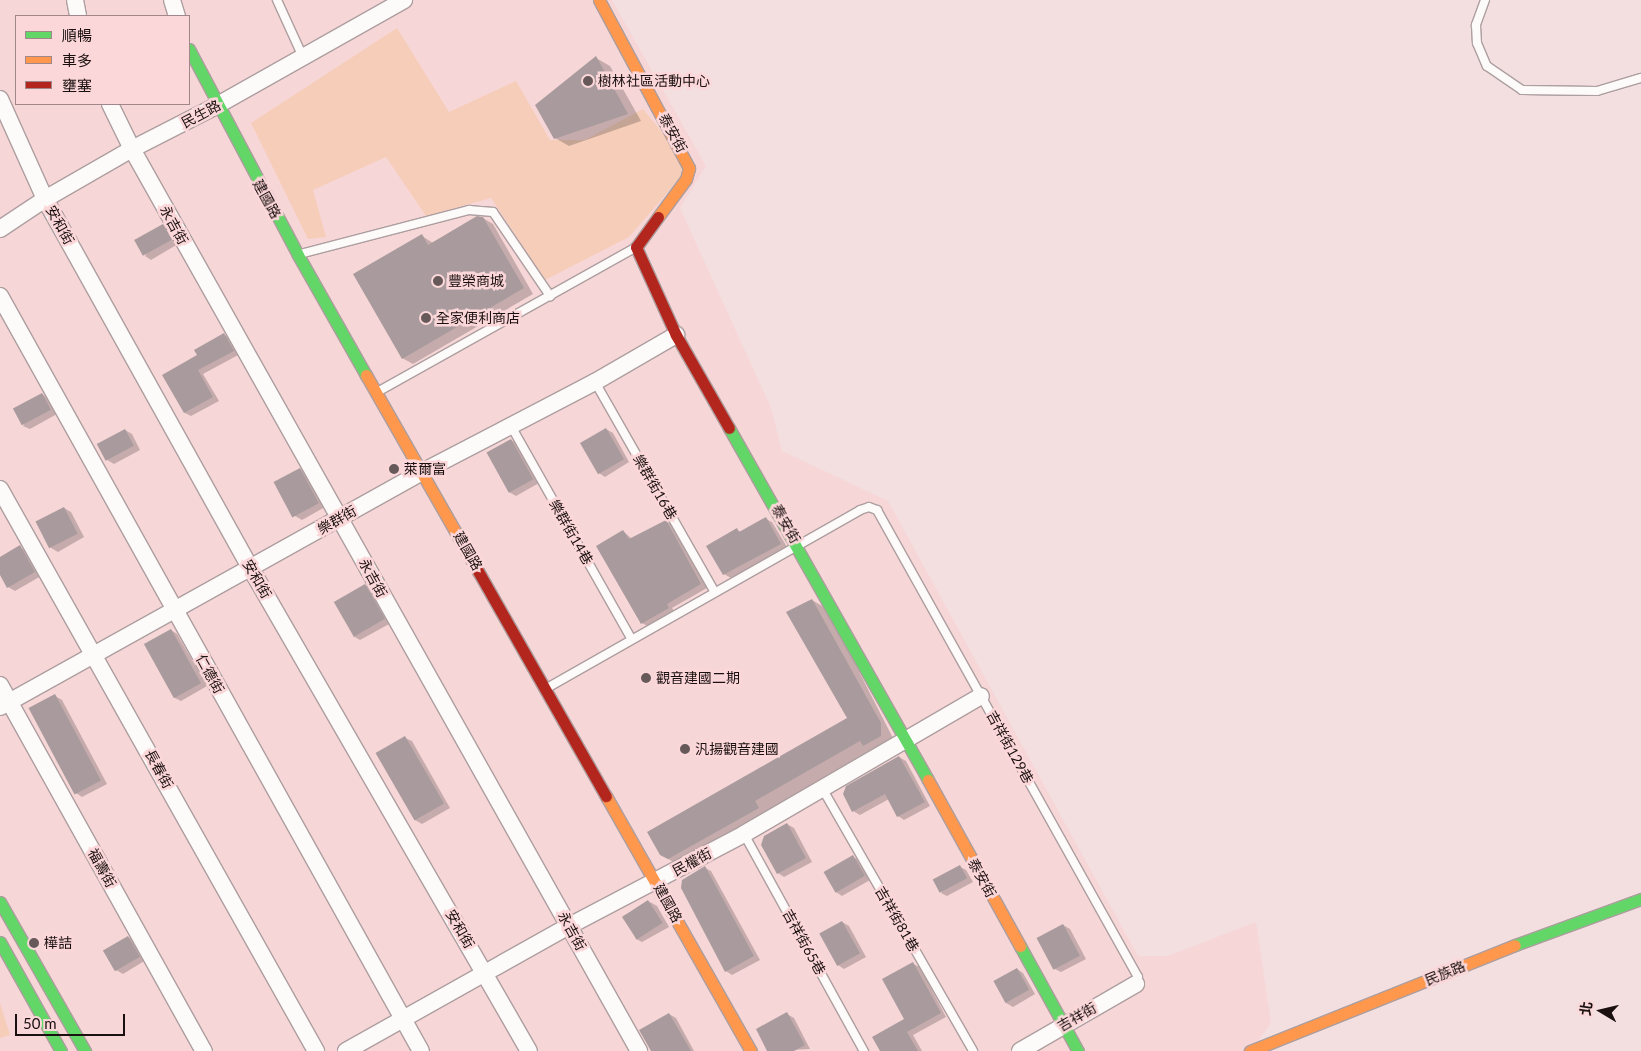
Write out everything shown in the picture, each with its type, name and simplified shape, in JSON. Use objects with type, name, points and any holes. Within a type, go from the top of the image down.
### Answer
[{"type":"street","points":[[75,0],[78,15]]},
{"type":"street","points":[[172,0],[177,15]]},
{"type":"street","name":"民生路","points":[[0,229],[45,199],[303,57],[383,5],[404,0]]},
{"type":"street","name":"泰安街","points":[[599,0],[689,168],[686,179],[636,248],[676,335],[906,739],[1078,1051]]},
{"type":"street","name":"建國路","points":[[190,50],[216,106],[298,255],[547,688],[751,1051]]},
{"type":"street","name":"安和街","points":[[0,99],[45,199],[251,569],[529,1051]]},
{"type":"street","name":"永吉街","points":[[110,105],[132,150],[639,1051]]},
{"type":"street","name":"仁德街","points":[[0,296],[421,1051]]},
{"type":"street","name":"樂群街","points":[[5,705],[96,656],[175,609],[251,569],[422,472],[595,382],[676,335]]},
{"type":"street","name":"長春街","points":[[0,489],[96,656],[316,1051]]},
{"type":"street","name":"福壽街","points":[[0,684],[5,705],[204,1051]]},
{"type":"street","name":"民權街","points":[[346,1051],[569,926],[744,834],[822,787],[982,696]]},
{"type":"street","name":"民族路","points":[[1250,1051],[1557,928],[1641,899]]},
{"type":"street","points":[[0,902],[85,1051]]},
{"type":"street","points":[[0,942],[61,1051]]},
{"type":"street","name":"吉祥街","points":[[1020,1051],[1062,1025],[1136,984]]},
{"type":"lane","points":[[277,0],[303,57]]},
{"type":"lane","points":[[1485,0],[1476,25],[1477,42],[1487,66],[1522,90],[1596,91],[1641,78]]},
{"type":"lane","points":[[298,255],[469,210],[493,212],[550,296]]},
{"type":"lane","points":[[377,392],[636,248]]},
{"type":"lane","name":"樂群街16巷","points":[[595,382],[715,592]]},
{"type":"lane","name":"樂群街14巷","points":[[511,426],[631,638]]},
{"type":"lane","name":"吉祥街129巷","points":[[798,547],[860,510],[869,507],[877,510],[1138,977],[1136,984]]},
{"type":"lane","points":[[547,688],[631,638],[798,547]]},
{"type":"lane","name":"吉祥街81巷","points":[[822,787],[973,1051]]},
{"type":"lane","name":"吉祥街65巷","points":[[744,834],[864,1051]]},
{"type":"shaded area","points":[[0,0],[612,0],[706,166],[680,208],[771,408],[782,451],[888,501],[1138,956],[1168,956],[1256,922],[1271,1023],[1251,1051],[0,1051]]},
{"type":"shaded area","points":[[397,28],[449,112],[516,81],[550,140],[585,140],[643,109],[683,158],[681,177],[629,237],[545,280],[491,198],[426,216],[386,157],[313,190],[326,237],[308,239],[251,123]]},
{"type":"shaded area","points":[[0,1003],[10,1035],[0,1038]]},
{"type":"building","name":"樹林社區活動中心","points":[[596,56],[628,114],[554,139],[535,105]]},
{"type":"building","name":"豐榮商城","points":[[477,216],[483,217],[524,288],[402,359],[353,274],[422,234],[428,245]]},
{"type":"building","points":[[163,224],[172,240],[143,256],[134,240]]},
{"type":"building","points":[[224,333],[234,351],[198,370],[213,397],[184,413],[162,375],[197,355],[194,350]]},
{"type":"building","points":[[42,393],[51,410],[22,425],[13,408]]},
{"type":"building","points":[[606,428],[624,459],[598,474],[580,443]]},
{"type":"building","points":[[125,429],[134,446],[106,461],[97,444]]},
{"type":"building","points":[[511,439],[533,479],[509,493],[487,453]]},
{"type":"building","points":[[300,468],[319,503],[292,517],[274,482]]},
{"type":"building","points":[[64,507],[78,534],[49,548],[35,522]]},
{"type":"building","points":[[766,517],[781,544],[723,575],[706,546],[737,528],[739,532]]},
{"type":"building","points":[[666,520],[701,584],[667,604],[669,608],[641,624],[596,546],[623,530],[629,539]]},
{"type":"building","points":[[20,545],[35,572],[7,588],[0,575],[0,557]]},
{"type":"building","points":[[365,584],[385,619],[354,637],[334,602]]},
{"type":"building","points":[[812,599],[881,723],[881,736],[863,746],[860,741],[755,801],[759,808],[668,859],[660,855],[647,832],[847,718],[786,612]]},
{"type":"building","points":[[171,629],[201,683],[174,698],[144,644]]},
{"type":"building","points":[[55,694],[101,781],[75,795],[29,708]]},
{"type":"building","points":[[405,736],[444,804],[415,821],[376,753]]},
{"type":"building","points":[[899,756],[925,802],[897,817],[885,794],[852,812],[843,794],[846,786]]},
{"type":"building","points":[[787,823],[806,858],[777,874],[761,845],[764,836]]},
{"type":"building","points":[[853,855],[865,876],[836,893],[824,872]]},
{"type":"building","points":[[960,865],[967,878],[940,893],[933,880]]},
{"type":"building","points":[[705,866],[754,956],[725,972],[681,888],[682,880]]},
{"type":"building","points":[[648,900],[663,923],[637,940],[622,917]]},
{"type":"building","points":[[842,921],[860,953],[837,966],[819,934]]},
{"type":"building","points":[[1063,924],[1080,956],[1053,970],[1037,938]]},
{"type":"building","points":[[128,936],[140,957],[115,971],[103,950]]},
{"type":"building","points":[[913,962],[941,1013],[907,1032],[918,1051],[880,1051],[872,1037],[904,1019],[882,979]]},
{"type":"building","points":[[1017,968],[1029,990],[1006,1003],[993,981]]},
{"type":"building","points":[[787,1012],[805,1045],[794,1051],[767,1051],[756,1029]]},
{"type":"building","points":[[669,1013],[691,1051],[651,1051],[639,1030]]},
{"type":"traffic: fast","points":[[190,51],[298,255],[366,375]]},
{"type":"traffic: fast","points":[[729,428],[928,780]]},
{"type":"traffic: fast","points":[[1515,945],[1641,899]]},
{"type":"traffic: fast","points":[[0,902],[85,1051]]},
{"type":"traffic: fast","points":[[0,942],[61,1051]]},
{"type":"traffic: fast","points":[[1020,946],[1078,1051]]},
{"type":"traffic: slow","points":[[599,0],[689,168],[686,179],[658,217]]},
{"type":"traffic: slow","points":[[366,375],[478,571]]},
{"type":"traffic: slow","points":[[928,780],[1020,946]]},
{"type":"traffic: slow","points":[[606,796],[751,1051]]},
{"type":"traffic: slow","points":[[1250,1051],[1515,945]]},
{"type":"traffic: jam","points":[[658,217],[636,247],[676,335],[729,428]]},
{"type":"traffic: jam","points":[[478,571],[606,796]]},
{"type":"place","name":"樹林社區活動中心","points":[[588,81]]},
{"type":"place","name":"豐榮商城","points":[[438,281]]},
{"type":"place","name":"全家便利商店","points":[[426,318]]},
{"type":"place","name":"萊爾富","points":[[394,469]]},
{"type":"place","name":"觀音建國二期","points":[[646,678]]},
{"type":"place","name":"汎揚觀音建國","points":[[685,749]]},
{"type":"place","name":"樺詰","points":[[34,943]]}]
